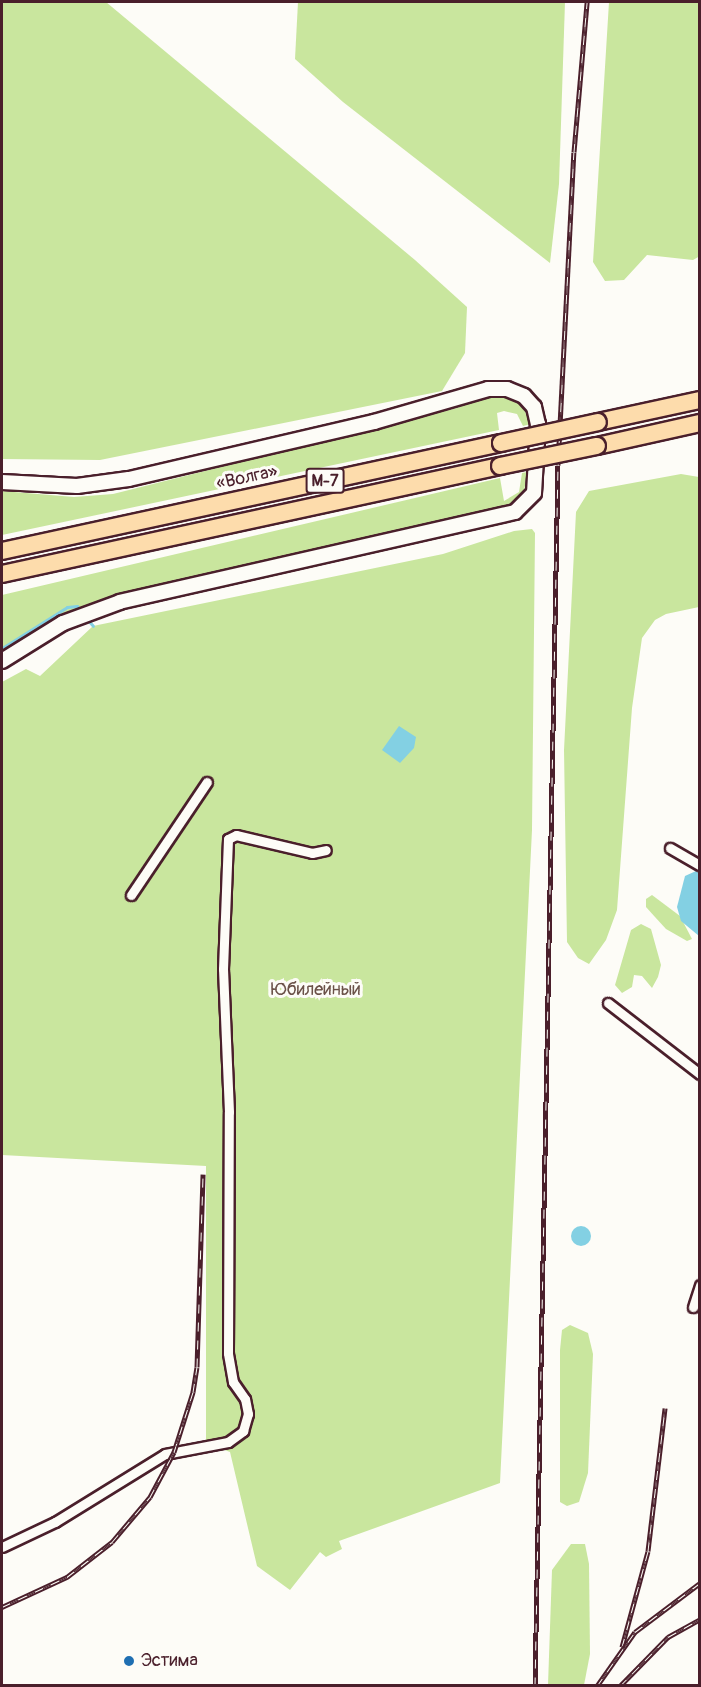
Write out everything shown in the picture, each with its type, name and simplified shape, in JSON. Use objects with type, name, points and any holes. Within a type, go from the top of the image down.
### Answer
[{"type":"highway","name":"«Волга»","points":[[2,551],[699,400]]},
{"type":"highway","name":"М-7","points":[[2,574],[699,423]]},
{"type":"main road","points":[[2,482],[77,486],[129,480],[374,422],[488,389],[507,389],[524,396],[534,408],[538,424],[534,493],[515,512],[120,602],[63,623],[2,661]]},
{"type":"street","points":[[131,895],[207,782]]},
{"type":"street","points":[[2,1547],[55,1522],[165,1454],[228,1442],[243,1431],[248,1414],[245,1399],[233,1382],[228,1353],[229,1112],[224,969],[228,840],[236,835],[312,854],[326,850]]},
{"type":"street","points":[[670,848],[699,866]]},
{"type":"street","points":[[608,1003],[699,1074]]},
{"type":"street","points":[[693,1307],[699,1286]]},
{"type":"green space","points":[[2,2],[106,2],[415,260],[467,307],[465,353],[442,391],[100,460],[2,459]]},
{"type":"green space","points":[[298,2],[565,2],[559,184],[550,263],[343,102],[295,59]]},
{"type":"green space","points":[[609,2],[699,2],[700,256],[693,260],[647,255],[624,280],[605,281],[593,262]]},
{"type":"green space","points":[[500,396],[521,403],[531,424],[523,426],[517,414],[504,411],[497,413],[499,430],[2,535],[2,491],[74,497],[113,494],[457,408],[484,397]]},
{"type":"green space","points":[[527,472],[524,492],[508,508],[117,595],[58,615],[2,652],[2,595],[500,478],[504,501],[519,492],[522,473]]},
{"type":"green space","points":[[681,474],[699,477],[699,607],[666,614],[655,620],[642,638],[632,708],[617,910],[606,940],[589,964],[578,958],[567,942],[564,750],[576,512],[589,491]]},
{"type":"green space","name":"Юбилейный","points":[[532,529],[535,533],[532,830],[500,1483],[339,1541],[342,1549],[326,1557],[320,1552],[290,1590],[257,1566],[230,1452],[206,1443],[206,1166],[2,1155],[2,682],[26,669],[40,676],[93,626],[443,554],[514,531]]},
{"type":"green space","points":[[652,895],[680,916],[692,939],[687,941],[666,929],[655,917],[646,907],[646,899]]},
{"type":"green space","points":[[641,924],[651,929],[661,965],[658,977],[652,988],[642,976],[634,975],[632,987],[622,993],[615,985],[631,930]]},
{"type":"green space","points":[[570,1325],[588,1333],[593,1354],[588,1473],[579,1502],[567,1506],[560,1502],[560,1350],[562,1330]]},
{"type":"green space","points":[[571,1544],[585,1544],[589,1564],[590,1654],[584,1685],[548,1685],[552,1570]]},
{"type":"water","points":[[399,726],[416,737],[414,748],[400,763],[382,750]]},
{"type":"water","points":[[696,871],[699,873],[699,936],[681,921],[677,907],[685,876]]},
{"type":"water","points":[[581,1226],[588,1229],[591,1236],[588,1243],[581,1246],[574,1243],[571,1236],[574,1229]]},
{"type":"waterway","points":[[2,648],[67,607],[77,606],[81,611]]},
{"type":"waterway","points":[[87,619],[93,626]]},
{"type":"railway","points":[[535,1686],[558,465],[574,152],[587,2]]},
{"type":"railway","points":[[2,1607],[67,1577],[112,1542],[150,1497],[174,1452],[193,1392],[197,1367],[203,1174]]},
{"type":"railway","points":[[622,1647],[648,1551],[665,1408]]},
{"type":"railway","points":[[597,1686],[635,1632],[700,1583]]},
{"type":"railway","points":[[620,1686],[668,1637],[700,1619]]},
{"type":"place","name":"Эстима","points":[[129,1661]]}]
